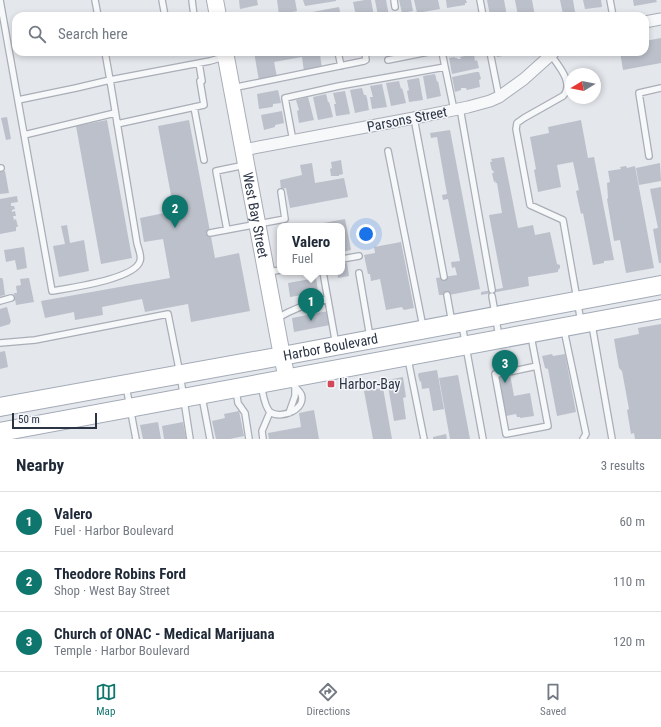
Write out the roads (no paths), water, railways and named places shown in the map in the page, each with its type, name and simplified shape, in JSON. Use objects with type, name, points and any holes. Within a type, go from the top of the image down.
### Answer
[{"type":"main road","name":"Harbor Boulevard","points":[[0,407],[282,356],[661,284]]},
{"type":"main road","name":"Harbor Boulevard","points":[[0,432],[236,388],[261,384],[291,383],[408,356],[661,309]]},
{"type":"street","points":[[215,0],[217,12]]},
{"type":"street","points":[[649,21],[661,19]]},
{"type":"street","name":"West Bay Street","points":[[225,56],[257,224],[273,271],[275,319],[282,356],[291,383]]},
{"type":"street","name":"Parsons Street","points":[[245,158],[293,141],[414,118],[490,101],[499,97],[524,79],[549,56]]},
{"type":"lane","points":[[0,0],[52,291],[104,281],[130,272],[138,266],[141,260],[106,56]]},
{"type":"lane","points":[[95,0],[97,12]]},
{"type":"lane","points":[[162,0],[164,12]]},
{"type":"lane","points":[[192,0],[194,12]]},
{"type":"lane","points":[[394,0],[395,6]]},
{"type":"lane","points":[[480,0],[482,12]]},
{"type":"lane","points":[[610,0],[612,12]]},
{"type":"lane","points":[[18,100],[110,80],[210,61],[221,56]]},
{"type":"lane","points":[[339,56],[340,66]]},
{"type":"lane","points":[[232,88],[366,60],[366,56]]},
{"type":"lane","points":[[388,60],[408,56]]},
{"type":"lane","points":[[443,56],[457,109],[492,290]]},
{"type":"lane","points":[[491,56],[499,97]]},
{"type":"lane","points":[[554,56],[566,80],[566,93],[517,123],[516,129],[530,205],[563,220],[577,300],[586,323],[612,439]]},
{"type":"lane","points":[[117,124],[204,105],[199,63]]},
{"type":"lane","points":[[293,141],[285,98],[339,86],[445,67]]},
{"type":"lane","points":[[649,156],[639,93],[661,88]]},
{"type":"lane","points":[[194,108],[204,160]]},
{"type":"lane","points":[[24,135],[115,113]]},
{"type":"lane","points":[[414,118],[444,277]]},
{"type":"lane","points":[[388,151],[424,329]]},
{"type":"lane","points":[[227,230],[216,171],[245,158]]},
{"type":"lane","points":[[210,233],[286,219],[280,192]]},
{"type":"lane","points":[[345,258],[359,256]]},
{"type":"lane","points":[[359,274],[370,339]]},
{"type":"lane","points":[[324,275],[336,345]]},
{"type":"lane","points":[[447,295],[466,345],[483,439]]},
{"type":"lane","points":[[492,296],[500,339]]},
{"type":"lane","points":[[0,301],[11,298]]},
{"type":"lane","points":[[275,319],[310,303],[328,299]]},
{"type":"lane","points":[[0,343],[35,340],[168,314],[180,374],[190,439]]},
{"type":"lane","points":[[564,327],[586,434],[583,439]]},
{"type":"lane","points":[[498,374],[495,374],[506,434],[548,426],[530,334]]},
{"type":"lane","points":[[408,356],[424,439]]},
{"type":"lane","points":[[509,372],[537,366]]},
{"type":"lane","points":[[261,384],[265,403],[270,412],[280,415],[289,413],[295,396],[291,383]]},
{"type":"lane","points":[[126,384],[136,439]]},
{"type":"lane","points":[[236,388],[238,403],[245,413],[250,439]]},
{"type":"lane","points":[[202,394],[210,439]]},
{"type":"lane","points":[[263,439],[262,430],[270,412]]},
{"type":"place","name":"Theodore Robins Ford","points":[[175,228]]},
{"type":"place","name":"Valero","points":[[311,321]]},
{"type":"place","name":"Church of ONAC - Medical Marijuana","points":[[505,383]]},
{"type":"place","name":"Harbor-Bay","points":[[331,384]]}]
